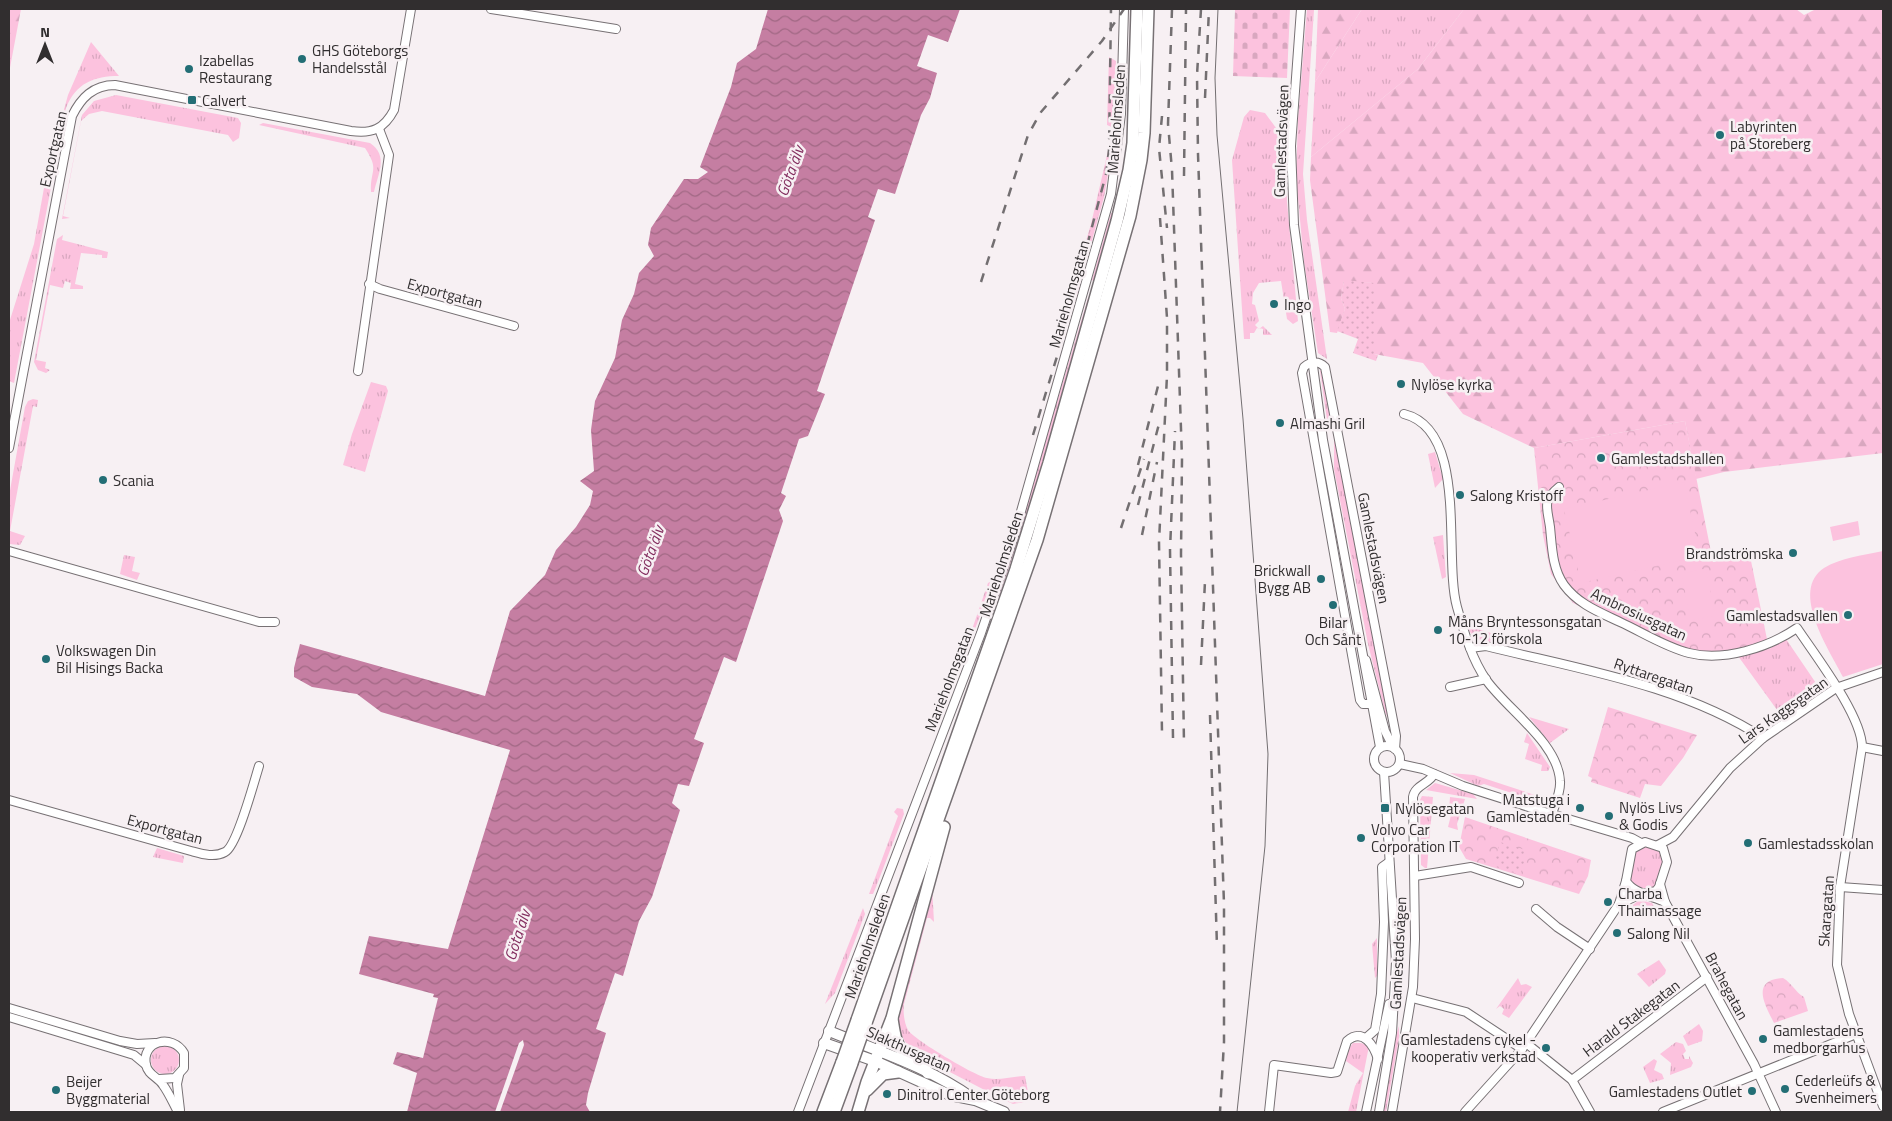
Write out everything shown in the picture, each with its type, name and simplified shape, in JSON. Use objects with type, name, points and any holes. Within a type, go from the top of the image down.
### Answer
[{"type":"highway","name":"Marieholmsleden","points":[[862,1022],[1016,569],[1049,464],[1112,240],[1124,193],[1133,143],[1137,9]]},
{"type":"highway","name":"Marieholmsleden","points":[[823,1112],[847,1062],[945,806],[1036,540],[1132,206],[1142,160],[1148,9]]},
{"type":"highway","points":[[858,1112],[892,1018],[942,836],[945,806]]},
{"type":"highway","points":[[892,1018],[900,1048],[922,1064],[928,1073]]},
{"type":"highway","name":"Marieholmsleden","points":[[834,1112],[847,1062]]},
{"type":"highway","points":[[866,1091],[880,1075],[898,1072]]},
{"type":"main road","name":"Slakthusgatan","points":[[829,1031],[877,1056],[898,1072],[950,1095],[975,1100],[1004,1112]]},
{"type":"main road","name":"Slakthusgatan","points":[[824,1043],[877,1056],[928,1073],[955,1085],[975,1100]]},
{"type":"street","points":[[358,372],[369,284],[389,155],[379,129],[385,124],[394,110],[411,9]]},
{"type":"street","points":[[491,9],[616,29]]},
{"type":"street","name":"Marieholmsgatan","points":[[798,1112],[993,600],[1014,536],[1055,397],[1111,194],[1122,114],[1124,9]]},
{"type":"street","name":"Gamlestadsvägen","points":[[1302,9],[1291,171],[1295,234],[1323,440],[1365,659],[1364,670],[1380,747]]},
{"type":"street","name":"Exportgatan","points":[[9,448],[72,116],[87,94],[104,86],[114,85],[352,131],[372,132],[379,129]]},
{"type":"street","name":"Exportgatan","points":[[369,284],[380,289],[514,326]]},
{"type":"street","points":[[1312,362],[1304,367],[1302,373],[1360,700],[1363,704],[1372,704]]},
{"type":"street","name":"Gamlestadsvägen","points":[[1312,362],[1319,363],[1325,367],[1396,734],[1394,748]]},
{"type":"street","points":[[1404,414],[1416,418],[1429,429],[1445,462],[1449,489],[1452,578],[1456,602],[1470,648],[1486,679],[1496,693],[1533,728],[1555,765],[1560,784],[1552,814]]},
{"type":"street","points":[[1323,440],[1336,422]]},
{"type":"street","name":"Ambrosiusgatan","points":[[1559,487],[1548,495],[1547,501],[1552,553],[1562,583],[1577,600],[1673,647],[1695,654],[1713,655],[1756,649],[1772,644],[1797,628],[1836,688]]},
{"type":"street","points":[[9,551],[259,622],[275,622]]},
{"type":"street","name":"Ryttaregatan","points":[[1470,648],[1486,646],[1616,676],[1699,706],[1742,724],[1763,738]]},
{"type":"street","name":"Gamlestadsvägen","points":[[1365,659],[1370,668],[1385,730],[1394,748]]},
{"type":"street","name":"Lars Kaggsgatan","points":[[1667,856],[1673,837],[1730,768],[1763,738],[1836,688],[1883,672]]},
{"type":"street","points":[[1450,687],[1486,679]]},
{"type":"street","name":"Skaragatan","points":[[1836,688],[1861,734],[1862,748],[1840,888],[1837,965],[1856,1034],[1879,1082],[1883,1106]]},
{"type":"street","points":[[1380,747],[1394,748],[1400,754],[1400,764],[1393,771],[1384,772],[1377,768],[1373,760],[1380,747]]},
{"type":"street","points":[[1862,748],[1883,751]]},
{"type":"street","points":[[1400,764],[1434,774],[1463,786],[1663,848],[1667,856],[1660,884],[1656,891],[1645,893],[1619,904]]},
{"type":"street","name":"Exportgatan","points":[[9,800],[191,851],[218,855],[226,852],[234,841],[259,766]]},
{"type":"street","name":"Gamlestadsvägen","points":[[1378,1112],[1392,1033],[1396,962],[1384,772]]},
{"type":"street","name":"Gamlestadsvägen","points":[[1392,1112],[1412,998],[1415,876],[1413,797],[1416,790],[1430,781],[1434,774]]},
{"type":"street","points":[[1624,837],[1632,851]]},
{"type":"street","name":"Lars Kaggsgatan","points":[[1658,845],[1673,837]]},
{"type":"street","points":[[1465,1112],[1524,1046],[1590,949],[1619,904],[1632,851],[1641,842]]},
{"type":"street","name":"Gamlestadsvägen","points":[[1366,1038],[1375,1030],[1382,994],[1382,867],[1389,862]]},
{"type":"street","points":[[1415,876],[1471,867],[1519,883]]},
{"type":"street","points":[[1626,881],[1634,890],[1665,902]]},
{"type":"street","name":"Brahegatan","points":[[1660,884],[1665,902],[1760,1074],[1776,1112]]},
{"type":"street","points":[[1840,888],[1883,890]]},
{"type":"street","points":[[1536,909],[1557,927],[1590,949]]},
{"type":"street","points":[[1383,962],[1396,962]]},
{"type":"street","name":"Harald Stakegatan","points":[[1572,1080],[1707,977]]},
{"type":"street","name":"Gamlestadsvägen","points":[[1366,1111],[1394,983]]},
{"type":"street","points":[[1412,998],[1466,1012],[1524,1046],[1572,1080],[1590,1112]]},
{"type":"street","points":[[9,1008],[129,1043],[173,1042],[182,1050],[185,1062],[176,1084],[179,1112]]},
{"type":"street","points":[[9,1017],[134,1055],[146,1065],[150,1074],[159,1079],[170,1080],[180,1074]]},
{"type":"street","points":[[1663,1112],[1856,1034]]},
{"type":"street","points":[[1269,1112],[1274,1065],[1331,1074],[1337,1072],[1347,1041],[1356,1036],[1366,1038],[1378,1059]]},
{"type":"street","points":[[146,1065],[148,1052],[157,1042]]},
{"type":"street","points":[[159,1079],[179,1112]]},
{"type":"green space","points":[[9,9],[21,9],[9,73]]},
{"type":"green space","points":[[1235,9],[1290,9],[1287,78],[1233,76]]},
{"type":"green space","points":[[1307,9],[1314,10],[1303,174],[1307,220],[1327,359],[1318,353],[1304,262],[1296,177],[1298,119]]},
{"type":"green space","points":[[1318,9],[1362,9],[1315,82]]},
{"type":"green space","points":[[1362,9],[1464,9],[1418,69],[1311,157],[1315,82]]},
{"type":"green space","points":[[1464,9],[1796,9],[1804,15],[1816,9],[1883,9],[1883,453],[1724,472],[1696,479],[1685,421],[1534,448],[1463,414],[1423,363],[1374,354],[1373,283],[1344,281],[1341,298],[1345,309],[1337,333],[1330,332],[1310,180],[1311,157],[1418,69]]},
{"type":"green space","points":[[91,42],[119,76],[102,77],[87,83],[75,92],[66,108],[14,383],[9,381],[9,323],[34,244],[47,171],[68,95]]},
{"type":"green space","points":[[1109,57],[1116,61],[1114,128],[1107,125]]},
{"type":"green space","points":[[116,95],[238,118],[241,123],[239,138],[233,142],[228,135],[102,111],[89,114],[81,121],[63,216],[70,218],[62,219],[82,115],[94,101]]},
{"type":"green space","points":[[1250,110],[1265,113],[1285,140],[1280,141],[1280,144],[1285,143],[1287,202],[1298,321],[1293,324],[1287,319],[1281,281],[1259,283],[1253,293],[1252,304],[1255,305],[1259,321],[1255,325],[1258,328],[1254,333],[1250,333],[1250,339],[1244,339],[1232,160],[1244,117]]},
{"type":"green space","points":[[263,123],[370,143],[376,148],[381,159],[380,172],[374,192],[371,192],[372,161],[365,148],[259,125]]},
{"type":"green space","points":[[1108,151],[1112,151],[1104,197],[1076,298],[1074,299],[1071,292],[1091,224]]},
{"type":"green space","points":[[1111,213],[1113,213],[1094,282],[1092,280]]},
{"type":"green space","points":[[63,235],[62,240],[108,252],[107,258],[102,258],[102,255],[81,253],[75,284],[83,286],[83,289],[70,289],[71,283],[65,281],[63,288],[50,285],[36,360],[46,362],[45,368],[50,370],[46,373],[38,370],[34,362],[57,239]]},
{"type":"green space","points":[[1344,280],[1374,283],[1374,354],[1378,355],[1376,361],[1353,353],[1358,339],[1337,331],[1345,309],[1341,298]]},
{"type":"green space","points":[[1090,297],[1035,490],[995,609],[1088,298]]},
{"type":"green space","points":[[1263,326],[1272,335],[1263,335],[1263,329],[1260,328]]},
{"type":"green space","points":[[1320,371],[1330,416],[1328,427]]},
{"type":"green space","points":[[371,382],[386,386],[388,391],[365,472],[343,465]]},
{"type":"green space","points":[[38,400],[37,407],[33,406],[10,531],[25,536],[20,545],[9,544],[9,496],[25,407],[28,401]]},
{"type":"green space","points":[[1685,421],[1713,562],[1750,556],[1769,649],[1730,658],[1690,657],[1573,603],[1551,574],[1543,535],[1534,448]]},
{"type":"green space","points":[[1335,440],[1389,720],[1385,712],[1368,644],[1334,469]]},
{"type":"green space","points":[[1435,452],[1443,479],[1435,488],[1428,454]]},
{"type":"green space","points":[[1684,482],[1700,556],[1581,583],[1564,509]]},
{"type":"green space","points":[[1858,521],[1860,535],[1833,541],[1830,527]]},
{"type":"green space","points":[[1443,535],[1446,577],[1442,579],[1433,537]]},
{"type":"green space","name":"Gamlestadsvallen","points":[[1883,551],[1883,664],[1843,677],[1822,637],[1811,606],[1810,591],[1814,578],[1824,568],[1837,562]]},
{"type":"green space","points":[[124,555],[135,557],[132,571],[140,573],[137,580],[120,574]]},
{"type":"green space","points":[[1706,570],[1715,613],[1712,616],[1694,620],[1690,618],[1682,576],[1684,573]]},
{"type":"green space","points":[[990,582],[988,595],[968,647],[967,644],[988,583]]},
{"type":"green space","points":[[1467,627],[1500,636],[1498,645],[1474,638]]},
{"type":"green space","points":[[1786,639],[1820,689],[1780,714],[1738,656],[1769,649]]},
{"type":"green space","points":[[1608,707],[1697,735],[1683,758],[1661,786],[1645,784],[1640,798],[1591,782],[1592,778],[1588,776]]},
{"type":"green space","points":[[1529,717],[1569,729],[1550,743]]},
{"type":"green space","points":[[1527,733],[1550,767],[1548,771],[1541,771],[1542,765],[1525,759],[1529,744],[1524,742]]},
{"type":"green space","points":[[1450,773],[1474,775],[1550,800],[1542,803],[1484,784],[1478,786]]},
{"type":"green space","points":[[1435,783],[1473,794],[1477,799],[1426,790]]},
{"type":"green space","points":[[1422,796],[1433,797],[1427,868],[1421,865],[1420,800]]},
{"type":"green space","points":[[1450,797],[1465,799],[1457,824],[1458,830],[1448,827],[1452,811],[1449,810]]},
{"type":"green space","points":[[897,808],[903,809],[904,814],[873,894],[869,894],[898,816],[894,812]]},
{"type":"green space","points":[[1465,817],[1591,860],[1588,876],[1579,894],[1466,859],[1459,847]]},
{"type":"green space","points":[[1500,842],[1528,851],[1520,875],[1493,866]]},
{"type":"green space","points":[[1643,845],[1659,850],[1663,858],[1657,883],[1648,889],[1641,889],[1631,883],[1630,878],[1631,862],[1636,852]]},
{"type":"green space","points":[[157,848],[184,856],[183,863],[153,857]]},
{"type":"green space","points":[[932,886],[934,922],[927,918],[904,1004],[904,1017],[908,1030],[932,1049],[980,1076],[997,1079],[1025,1076],[1028,1092],[1024,1102],[1013,1104],[913,1053],[902,1035],[898,1025],[898,1015]]},
{"type":"green space","points":[[1639,900],[1652,903],[1661,916],[1633,908],[1633,905]]},
{"type":"green space","points":[[863,908],[865,914],[835,993],[825,1004]]},
{"type":"green space","points":[[1377,938],[1377,976],[1375,978],[1372,944]]},
{"type":"green space","points":[[1659,960],[1666,970],[1665,974],[1649,987],[1637,974]]},
{"type":"green space","points":[[1518,978],[1521,985],[1526,984],[1532,987],[1509,1018],[1502,1014],[1504,1009],[1500,1006],[1496,1009]]},
{"type":"green space","points":[[1783,978],[1804,997],[1808,1011],[1774,1023],[1764,1001],[1763,988],[1766,983]]},
{"type":"green space","points":[[1699,1024],[1703,1031],[1702,1041],[1688,1046],[1683,1036]]},
{"type":"green space","points":[[1399,1026],[1399,1038],[1386,1112],[1382,1112],[1393,1045]]},
{"type":"green space","points":[[1676,1042],[1683,1044],[1686,1051],[1683,1054],[1685,1059],[1689,1059],[1689,1056],[1693,1063],[1691,1067],[1670,1075],[1671,1063],[1660,1054]]},
{"type":"green space","points":[[1353,1043],[1369,1046],[1356,1112],[1348,1112],[1355,1086],[1363,1073],[1346,1061],[1348,1050]]},
{"type":"green space","points":[[165,1046],[175,1050],[179,1060],[175,1070],[165,1074],[155,1070],[151,1060],[155,1050]]},
{"type":"green space","points":[[1654,1059],[1657,1061],[1654,1070],[1662,1074],[1664,1079],[1650,1083],[1643,1067]]},
{"type":"water","name":"Göta älv","points":[[768,9],[960,9],[948,42],[928,35],[917,66],[937,73],[930,98],[921,115],[895,194],[878,189],[868,217],[875,220],[817,391],[825,394],[808,436],[799,439],[781,493],[786,496],[779,510],[783,521],[736,662],[724,657],[694,739],[704,743],[689,786],[678,784],[672,803],[680,810],[652,897],[639,921],[623,976],[615,973],[596,1029],[606,1033],[588,1093],[586,1105],[590,1112],[407,1112],[417,1073],[393,1064],[397,1052],[423,1058],[438,998],[433,997],[434,994],[359,974],[369,936],[448,949],[510,750],[381,712],[357,694],[312,687],[294,677],[294,668],[300,644],[485,696],[510,611],[545,575],[556,550],[576,527],[590,505],[593,491],[580,481],[594,471],[591,430],[595,401],[615,358],[622,320],[634,294],[639,273],[654,256],[648,245],[651,228],[684,179],[698,179],[708,172],[700,167],[731,87],[737,63],[756,49]]},
{"type":"pier","points":[[523,1040],[524,1045],[500,1112],[495,1112],[519,1043]]},
{"type":"tram line","points":[[1218,9],[1215,78],[1217,135],[1243,419],[1268,754],[1265,846],[1237,1112]]},
{"type":"railway","points":[[1033,435],[1062,340],[1106,174],[1109,150],[1111,9]]},
{"type":"railway","points":[[981,282],[1028,135],[1041,112],[1102,41],[1124,9]]},
{"type":"railway","points":[[1172,9],[1168,124],[1172,170],[1182,458],[1181,554],[1184,744]]},
{"type":"railway","points":[[1184,176],[1186,9]]},
{"type":"railway","points":[[1201,9],[1197,75],[1198,154],[1224,904],[1224,1042],[1220,1112]]},
{"type":"railway","points":[[1205,98],[1209,9]]},
{"type":"railway","points":[[1162,116],[1159,148],[1167,228]]},
{"type":"railway","points":[[1160,218],[1167,318],[1167,375],[1159,542],[1162,733]]},
{"type":"railway","points":[[1138,465],[1158,386]]},
{"type":"railway","points":[[1138,505],[1160,420]]},
{"type":"railway","points":[[1173,738],[1170,550],[1175,431]]},
{"type":"railway","points":[[1121,528],[1144,459]]},
{"type":"railway","points":[[1142,535],[1157,462]]},
{"type":"railway","points":[[1201,665],[1205,581]]},
{"type":"railway","points":[[1210,715],[1217,947]]},
{"type":"place","name":"GHS Göteborgs Handelsstål","points":[[302,59]]},
{"type":"place","name":"Izabellas Restaurang","points":[[189,69]]},
{"type":"place","name":"Calvert","points":[[192,100]]},
{"type":"place","name":"Labyrinten på Storeberg","points":[[1720,135]]},
{"type":"place","name":"Ingo","points":[[1274,304]]},
{"type":"place","name":"Nylöse kyrka","points":[[1401,384]]},
{"type":"place","name":"Almashi Gril","points":[[1280,423]]},
{"type":"place","name":"Gamlestadshallen","points":[[1601,458]]},
{"type":"place","name":"Scania","points":[[103,480]]},
{"type":"place","name":"Salong Kristoff","points":[[1460,495]]},
{"type":"place","name":"Brandströmska","points":[[1793,553]]},
{"type":"place","name":"Brickwall Bygg AB","points":[[1321,579]]},
{"type":"place","name":"Bilar Och Sånt","points":[[1333,605]]},
{"type":"place","name":"Gamlestadsvallen","points":[[1848,615]]},
{"type":"place","name":"Måns Bryntessonsgatan 10-12 förskola","points":[[1438,630]]},
{"type":"place","name":"Volkswagen Din Bil Hisings Backa","points":[[46,659]]},
{"type":"place","name":"Nylösegatan","points":[[1385,808]]},
{"type":"place","name":"Matstuga i Gamlestaden","points":[[1580,808]]},
{"type":"place","name":"Nylös Livs & Godis","points":[[1609,816]]},
{"type":"place","name":"Volvo Car Corporation IT","points":[[1361,838]]},
{"type":"place","name":"Gamlestadsskolan","points":[[1748,843]]},
{"type":"place","name":"Charba Thaimassage","points":[[1608,902]]},
{"type":"place","name":"Salong Nil","points":[[1617,933]]},
{"type":"place","name":"Gamlestadens medborgarhus","points":[[1763,1039]]},
{"type":"place","name":"Gamlestadens cykel - kooperativ verkstad","points":[[1546,1048]]},
{"type":"place","name":"Cederleüfs & Svenheimers","points":[[1785,1089]]},
{"type":"place","name":"Beijer Byggmaterial","points":[[56,1090]]},
{"type":"place","name":"Gamlestadens Outlet","points":[[1752,1091]]},
{"type":"place","name":"Dinitrol Center Göteborg","points":[[887,1094]]}]
